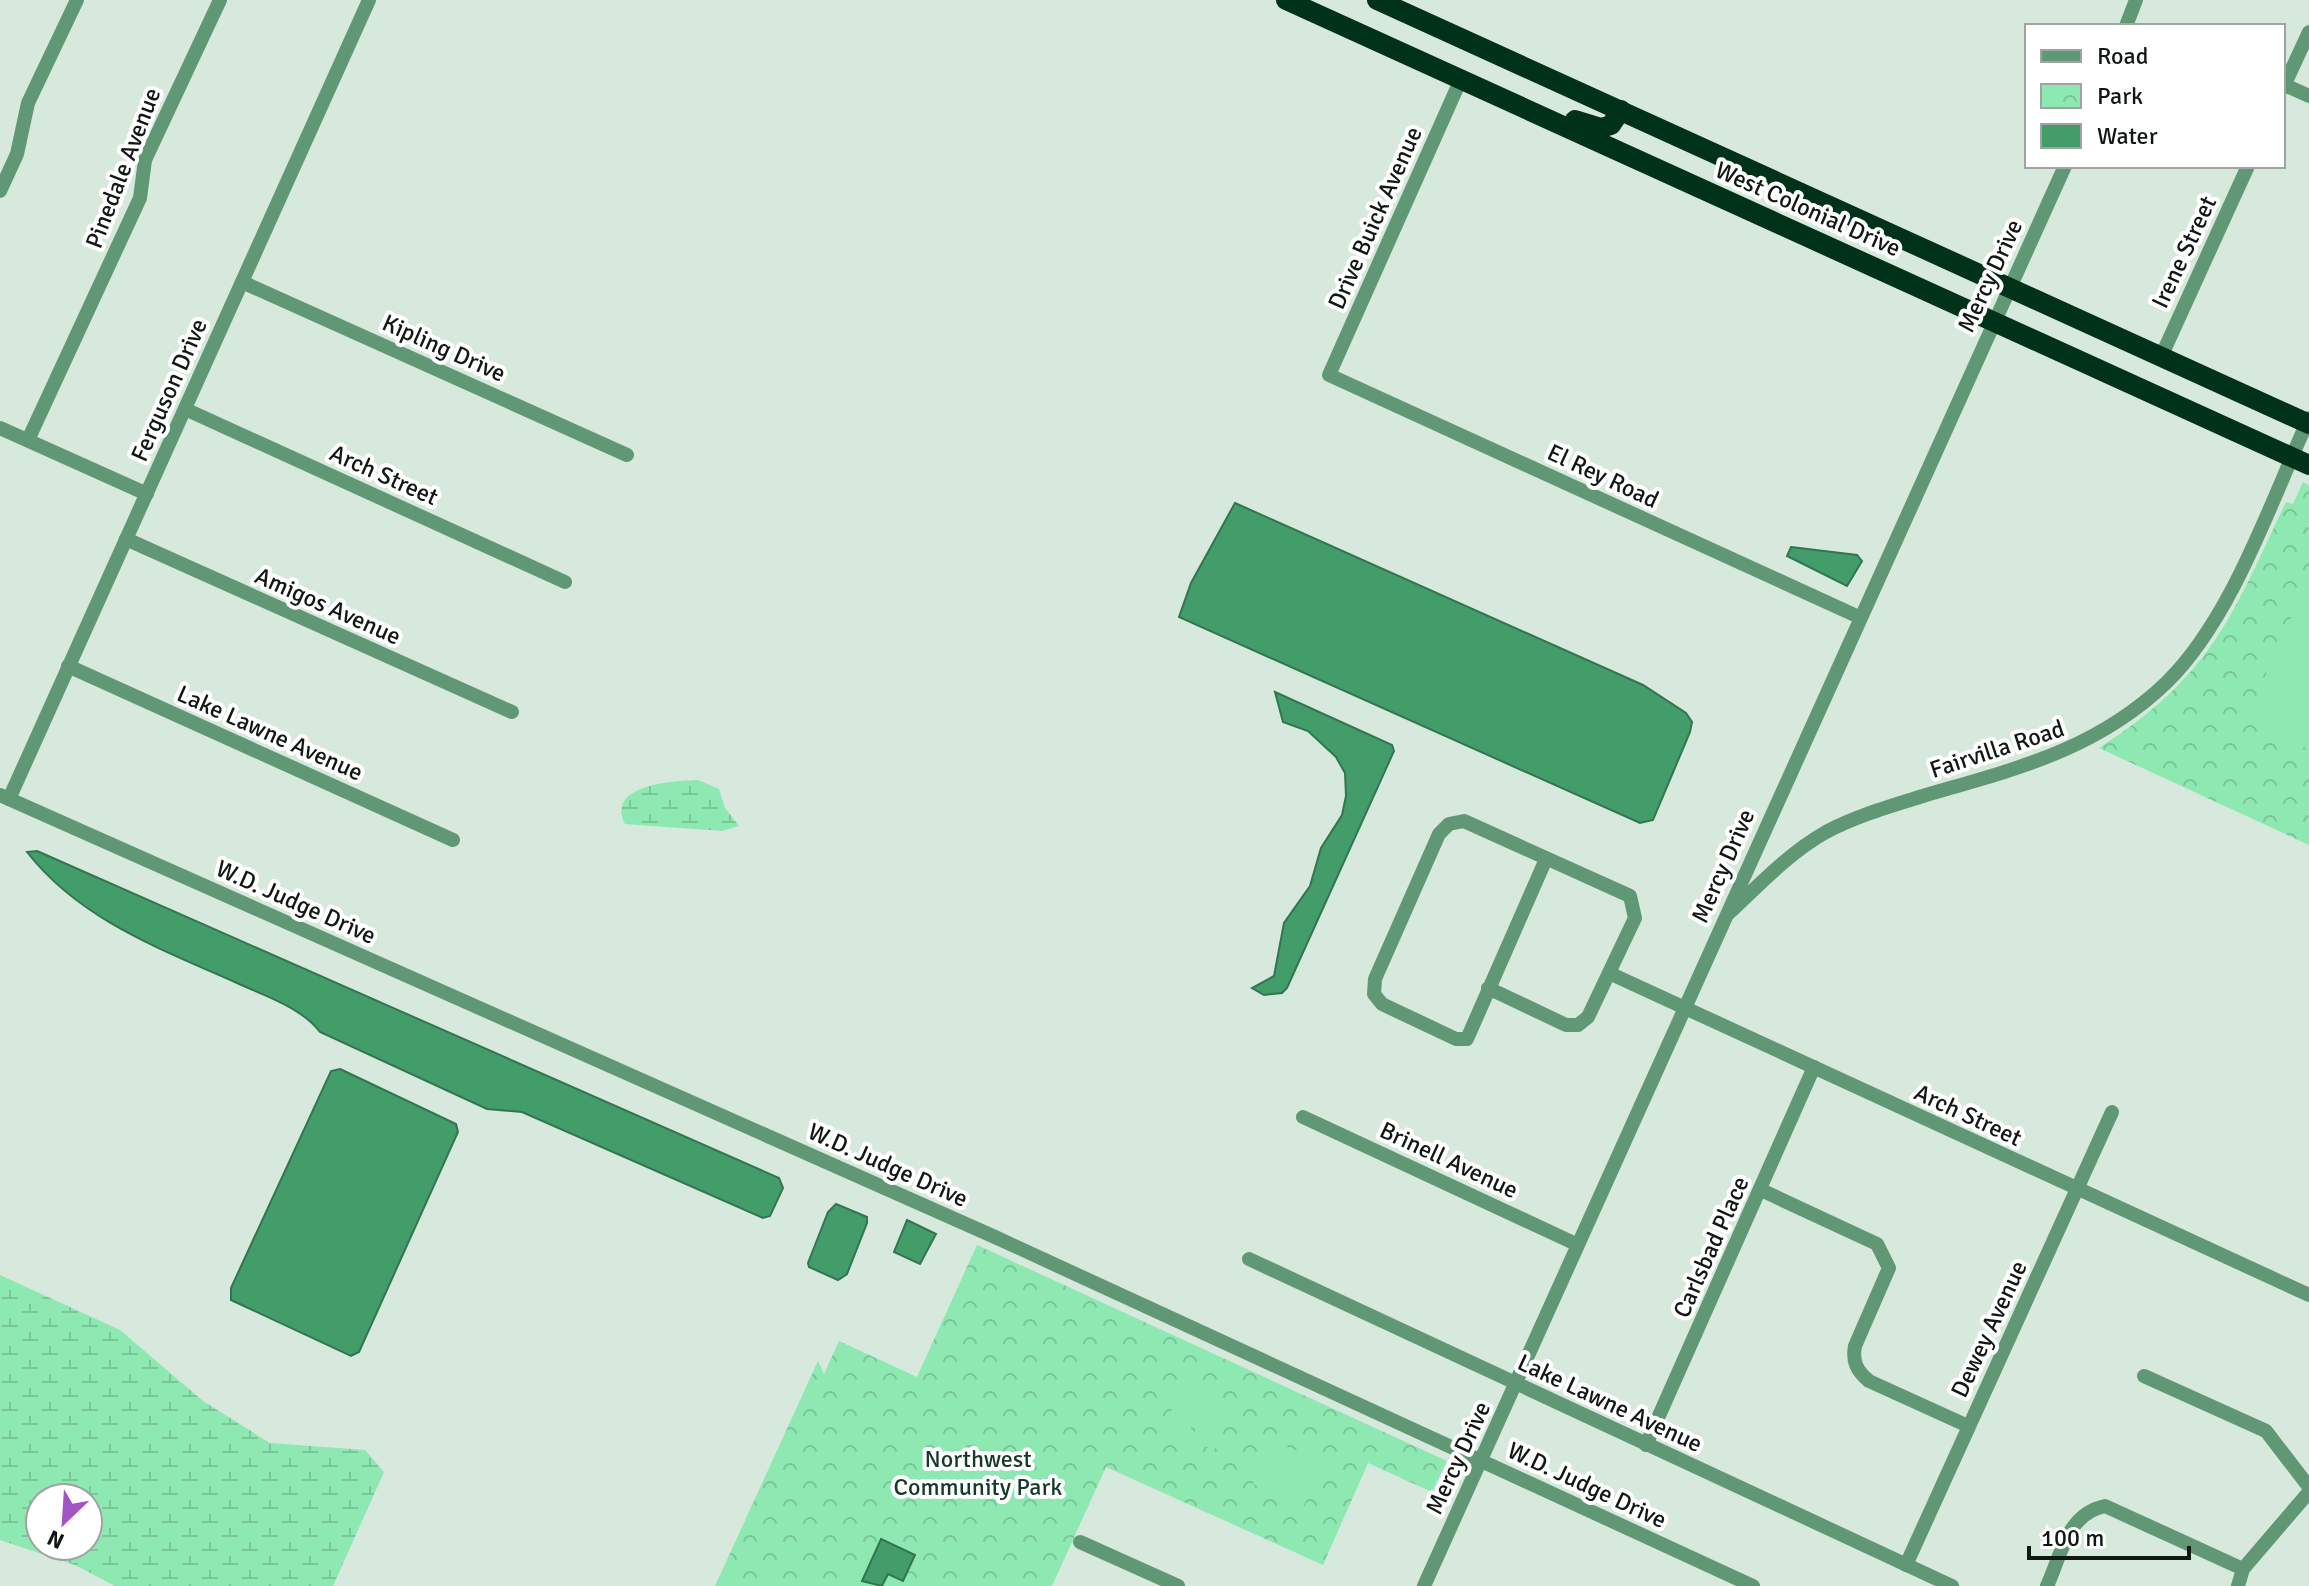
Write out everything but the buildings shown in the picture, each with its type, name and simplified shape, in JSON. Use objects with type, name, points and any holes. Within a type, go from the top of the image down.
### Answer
[{"type":"highway","name":"West Colonial Drive","points":[[1286,0],[2300,461]]},
{"type":"highway","name":"West Colonial Drive","points":[[1377,0],[2308,421]]},
{"type":"highway","points":[[1490,93],[1508,90],[1601,128],[1611,125],[1621,110]]},
{"type":"street","points":[[0,191],[17,154],[28,103],[77,0]]},
{"type":"street","name":"Pinedale Avenue","points":[[28,440],[140,198],[145,160],[220,0]]},
{"type":"street","name":"Ferguson Drive","points":[[5,797],[147,494],[369,0]]},
{"type":"street","points":[[2127,24],[2136,0]]},
{"type":"street","points":[[2285,84],[2309,32]]},
{"type":"street","name":"Drive Buick Avenue","points":[[1329,375],[1461,79]]},
{"type":"street","points":[[2285,86],[2309,96]]},
{"type":"street","name":"Mercy Drive","points":[[1424,1586],[2064,168]]},
{"type":"street","name":"Irene Street","points":[[2161,357],[2247,168]]},
{"type":"street","name":"Kipling Drive","points":[[242,282],[627,455]]},
{"type":"street","name":"El Rey Road","points":[[1329,375],[1859,617]]},
{"type":"street","name":"Arch Street","points":[[185,409],[565,582]]},
{"type":"street","name":"Fairvilla Road","points":[[1723,919],[1776,866],[1827,832],[1889,807],[2053,756],[2106,731],[2141,705],[2191,655],[2220,612],[2300,461],[2308,421]]},
{"type":"street","points":[[0,428],[147,494]]},
{"type":"street","name":"Amigos Avenue","points":[[126,539],[512,712]]},
{"type":"street","name":"Lake Lawne Avenue","points":[[68,666],[453,840]]},
{"type":"street","name":"W.D. Judge Drive","points":[[5,797],[995,1237],[1753,1586]]},
{"type":"street","points":[[1488,988],[1566,1025],[1578,1025],[1588,1017],[1635,918],[1635,906],[1630,896],[1464,821],[1449,824],[1439,834],[1381,964],[1374,994],[1382,1004],[1456,1039],[1467,1039],[1488,988],[1546,859]]},
{"type":"street","points":[[1749,861],[1769,868],[1776,866]]},
{"type":"street","name":"Arch Street","points":[[1609,973],[2309,1295]]},
{"type":"street","name":"Carlsbad Place","points":[[1646,1445],[1814,1067]]},
{"type":"street","name":"Dewey Avenue","points":[[1906,1565],[2112,1112]]},
{"type":"street","name":"Brinell Avenue","points":[[1303,1117],[1576,1244]]},
{"type":"street","points":[[1761,1190],[1877,1244],[1889,1268],[1855,1346],[1853,1355],[1859,1373],[1869,1381],[1968,1426]]},
{"type":"street","name":"Lake Lawne Avenue","points":[[1249,1259],[1952,1586]]},
{"type":"street","points":[[2144,1376],[2266,1431],[2309,1490],[2243,1569],[2238,1586]]},
{"type":"street","points":[[2047,1586],[2076,1519],[2088,1510],[2105,1506],[2243,1569]]},
{"type":"street","points":[[1080,1542],[1178,1586]]},
{"type":"green space","points":[[2303,482],[2309,485],[2309,845],[2099,748],[2168,695],[2193,669],[2232,612],[2286,502],[2293,504]]},
{"type":"green space","points":[[2309,578],[2309,749],[2245,721]]},
{"type":"green space","points":[[698,780],[719,789],[725,808],[739,826],[722,831],[625,824],[622,811],[624,801],[632,793],[658,784]]},
{"type":"green space","name":"Northwest Community Park","points":[[977,1245],[1447,1461],[1432,1492],[1368,1463],[1323,1565],[1106,1467],[1052,1586],[715,1586],[818,1361],[824,1374],[839,1341],[917,1377]]},
{"type":"green space","points":[[0,1275],[120,1330],[203,1401],[270,1443],[365,1450],[384,1472],[333,1586],[115,1586],[66,1562],[104,1562],[104,1482],[24,1482],[24,1548],[0,1540]]},
{"type":"green space","points":[[1183,1384],[1206,1395],[1187,1437],[1164,1427]]},
{"type":"green space","points":[[1211,1397],[1234,1408],[1214,1450],[1191,1440]]},
{"type":"green space","points":[[1273,1440],[1323,1463],[1303,1507],[1253,1484]]},
{"type":"water","points":[[1235,503],[1643,685],[1686,713],[1692,722],[1690,732],[1653,820],[1640,823],[1179,617],[1191,583]]},
{"type":"water","points":[[1791,547],[1857,555],[1862,561],[1847,586],[1787,556]]},
{"type":"water","points":[[1275,692],[1392,745],[1394,751],[1287,988],[1282,993],[1264,995],[1252,988],[1274,976],[1284,923],[1310,886],[1321,848],[1342,815],[1346,796],[1345,773],[1336,757],[1308,731],[1283,722]]},
{"type":"water","points":[[37,851],[779,1178],[783,1188],[770,1216],[763,1218],[522,1112],[487,1109],[320,1032],[303,1016],[282,1003],[151,945],[97,914],[48,876],[27,852]]},
{"type":"water","points":[[340,1069],[456,1124],[458,1132],[359,1352],[351,1356],[231,1300],[231,1288],[331,1071]]},
{"type":"water","points":[[836,1204],[867,1217],[847,1274],[838,1280],[809,1267],[808,1263],[828,1212]]},
{"type":"water","points":[[907,1220],[936,1234],[920,1264],[894,1252]]},
{"type":"water","points":[[881,1539],[915,1555],[903,1581],[888,1574],[882,1586],[862,1581]]}]
